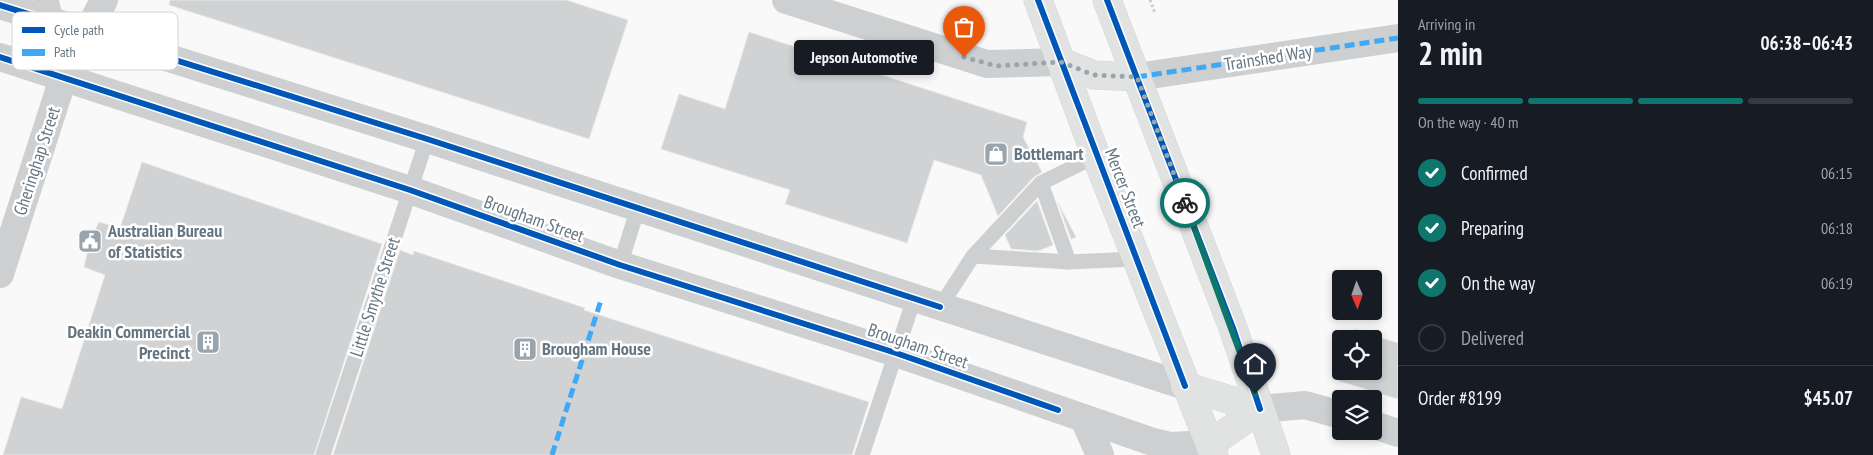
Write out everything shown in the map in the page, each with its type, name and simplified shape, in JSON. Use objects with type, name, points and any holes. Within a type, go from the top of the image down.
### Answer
[{"type":"street","name":"Gheringhap Street","points":[[98,12],[104,0]]},
{"type":"street","points":[[786,0],[987,64],[1008,65],[1061,62],[1094,75],[1137,77]]},
{"type":"street","name":"Mercer Street","points":[[1038,0],[1096,156],[1185,386],[1212,450]]},
{"type":"street","points":[[1107,0],[1233,328],[1276,455]]},
{"type":"street","points":[[0,5],[46,10]]},
{"type":"street","name":"Trainshed Way","points":[[1137,77],[1398,38]]},
{"type":"street","name":"Brougham Street","points":[[0,57],[12,61]]},
{"type":"street","points":[[178,61],[427,139],[914,299],[1260,409],[1305,405],[1332,412]]},
{"type":"street","name":"Brougham Street","points":[[41,70],[410,190],[620,265],[896,353],[1084,419],[1149,448],[1170,446],[1212,450]]},
{"type":"street","name":"Gheringhap Street","points":[[0,274],[58,98],[59,70]]},
{"type":"street","name":"Gheringhap Street","points":[[60,76],[64,70]]},
{"type":"street","points":[[1212,450],[1260,409]]},
{"type":"street","points":[[1084,419],[1100,455]]},
{"type":"street","points":[[1382,428],[1398,433]]},
{"type":"lane","name":"Little Smythe Street","points":[[323,455],[427,139]]},
{"type":"lane","points":[[940,307],[973,256],[1041,183],[1096,156]]},
{"type":"lane","points":[[1041,183],[1069,262]]},
{"type":"lane","points":[[620,265],[638,208]]},
{"type":"lane","points":[[973,256],[1069,262],[1136,259]]},
{"type":"lane","points":[[862,455],[914,299]]},
{"type":"path","points":[[1150,0],[1155,13]]},
{"type":"building","points":[[170,0],[566,0],[628,20],[589,139],[169,5]]},
{"type":"building","points":[[749,32],[1027,122],[1023,137],[1042,172],[1034,177],[998,216],[981,175],[934,160],[907,243],[785,204],[790,190],[661,149],[679,94],[725,109]]},
{"type":"building","name":"Deakin Commercial Precinct","points":[[142,162],[382,244],[314,455],[3,455],[21,397],[62,409],[105,275],[84,267],[90,241],[99,222],[120,228]]},
{"type":"building","points":[[1037,201],[1053,245],[1038,251],[1011,249],[1005,235]]},
{"type":"building","points":[[1058,203],[1076,237],[1071,239]]},
{"type":"building","points":[[400,250],[413,255],[414,251],[585,308],[584,310],[869,402],[852,455],[333,455]]},
{"type":"building","points":[[1382,338],[1398,343],[1398,399],[1382,394],[1382,390],[1368,390],[1339,381],[1382,380]]},
{"type":"marked path","points":[[1137,77],[1398,38]]},
{"type":"marked path","points":[[552,455],[601,300]]},
{"type":"cycle path","points":[[1038,0],[1185,386]]},
{"type":"cycle path","points":[[1107,0],[1233,328],[1260,409]]},
{"type":"cycle path","points":[[0,5],[22,12]]},
{"type":"cycle path","points":[[0,57],[12,61]]},
{"type":"cycle path","points":[[178,61],[427,139],[940,307]]},
{"type":"cycle path","points":[[40,70],[410,190],[620,265],[896,353],[1058,410]]},
{"type":"way so far","points":[[964,57],[996,66],[1061,62],[1073,68],[1104,77],[1137,77],[1185,203]]},
{"type":"place","name":"Jepson Automotive","points":[[964,57]]},
{"type":"place","name":"Bottlemart","points":[[996,154]]},
{"type":"place","name":"Australian Bureau of Statistics","points":[[90,241]]},
{"type":"place","name":"Deakin Commercial Precinct","points":[[208,342]]},
{"type":"place","name":"Brougham House","points":[[525,349]]},
{"type":"route","points":[[1185,203],[1233,328],[1255,394]]}]
